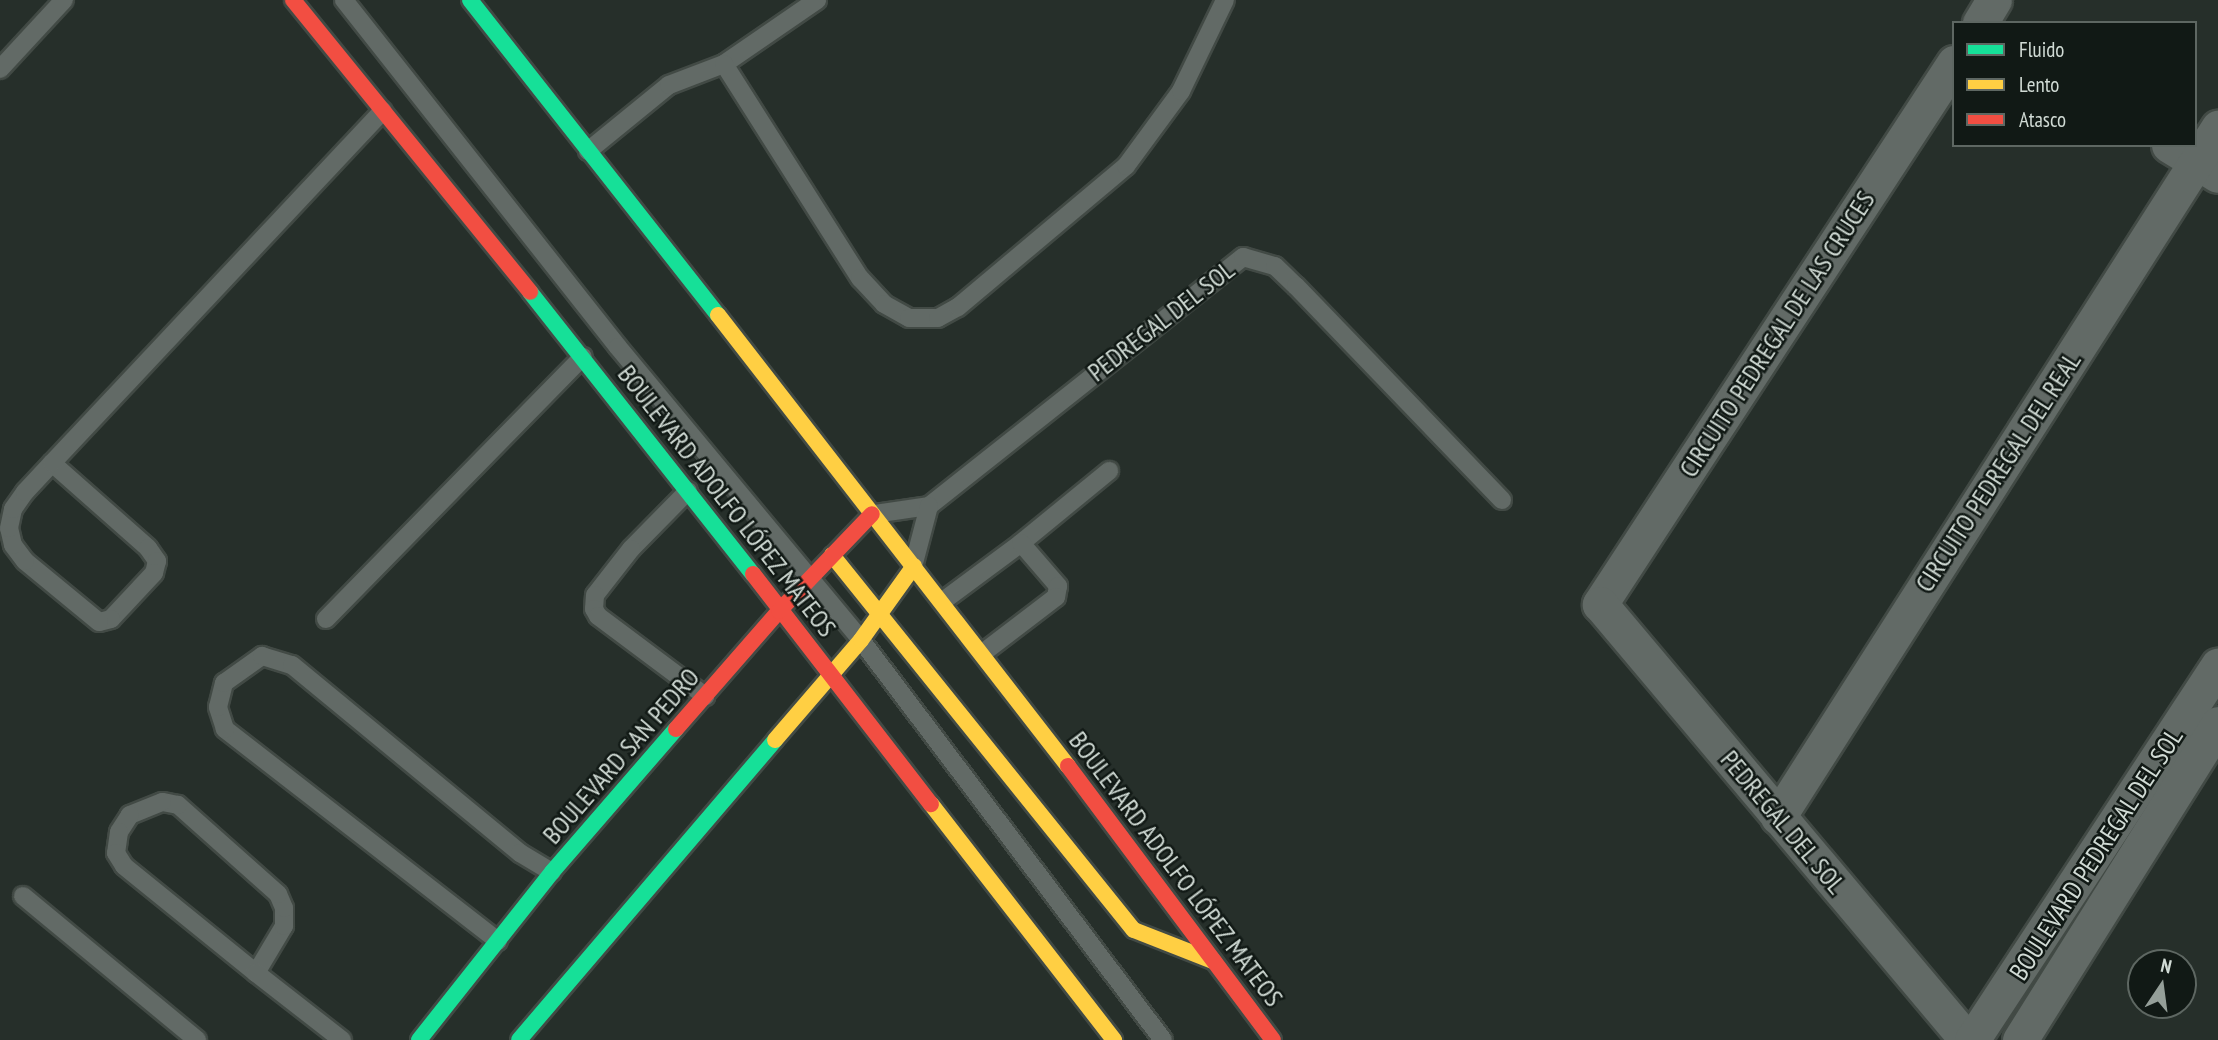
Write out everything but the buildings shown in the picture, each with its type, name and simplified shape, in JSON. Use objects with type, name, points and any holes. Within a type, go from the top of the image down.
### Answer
[{"type":"main road","name":"BOULEVARD ADOLFO LÓPEZ MATEOS","points":[[293,0],[583,357],[779,611],[833,674],[1114,1040]]},
{"type":"main road","name":"BOULEVARD ADOLFO LÓPEZ MATEOS","points":[[470,0],[872,514],[984,652],[1273,1040]]},
{"type":"main road","name":"BOULEVARD SAN PEDRO","points":[[419,1040],[552,872],[779,611],[872,514]]},
{"type":"main road","points":[[832,555],[1134,930],[1213,961]]},
{"type":"main road","points":[[519,1040],[833,674],[881,615],[914,566]]},
{"type":"street","points":[[1982,21],[1994,0]]},
{"type":"street","name":"CIRCUITO PEDREGAL DE LAS CRUCES","points":[[1600,604],[1952,66]]},
{"type":"street","name":"CIRCUITO PEDREGAL DEL REAL","points":[[1778,817],[2194,161],[2218,128]]},
{"type":"street","name":"PEDREGAL DEL SOL","points":[[1600,604],[1778,817],[1970,1040]]},
{"type":"street","name":"BOULEVARD PEDREGAL DEL SOL","points":[[1970,1040],[2218,666]]},
{"type":"street","name":"BOULEVARD PEDREGAL DEL SOL","points":[[2020,1040],[2218,724]]},
{"type":"lane","points":[[0,69],[65,0]]},
{"type":"lane","points":[[344,0],[618,348],[861,640],[1163,1040]]},
{"type":"lane","points":[[588,151],[669,85],[724,64],[817,0]]},
{"type":"lane","points":[[724,64],[860,278],[884,304],[909,318],[938,318],[958,307],[1126,166],[1181,91],[1225,0]]},
{"type":"lane","points":[[52,463],[148,548],[157,561],[155,573],[111,619],[99,622],[13,545],[9,528],[13,509],[52,463],[383,111]]},
{"type":"lane","name":"PEDREGAL DEL SOL","points":[[929,506],[1243,257],[1275,266],[1502,500]]},
{"type":"lane","points":[[326,619],[583,357]]},
{"type":"lane","points":[[943,601],[1021,543],[1109,471]]},
{"type":"lane","points":[[688,491],[631,549],[595,595],[594,609],[598,616],[705,696]]},
{"type":"lane","points":[[872,514],[929,506],[914,566]]},
{"type":"lane","points":[[984,652],[1058,591],[1021,543]]},
{"type":"lane","points":[[498,941],[225,729],[218,707],[224,683],[262,656],[292,665],[520,853],[552,872]]},
{"type":"lane","points":[[256,973],[284,926],[284,908],[278,894],[178,805],[162,802],[130,814],[119,832],[116,853],[124,866],[256,973],[342,1040]]},
{"type":"lane","points":[[23,896],[197,1040]]},
{"type":"traffic: fast","points":[[470,0],[718,315]]},
{"type":"traffic: fast","points":[[530,292],[753,574]]},
{"type":"traffic: fast","points":[[419,1040],[552,872],[676,729]]},
{"type":"traffic: fast","points":[[519,1040],[775,740]]},
{"type":"traffic: slow","points":[[718,315],[1068,766]]},
{"type":"traffic: slow","points":[[832,555],[1134,930],[1213,961]]},
{"type":"traffic: slow","points":[[775,740],[861,640],[914,566]]},
{"type":"traffic: slow","points":[[931,804],[1114,1040]]},
{"type":"traffic: jam","points":[[293,0],[530,292]]},
{"type":"traffic: jam","points":[[676,729],[779,611],[872,514]]},
{"type":"traffic: jam","points":[[753,574],[931,804]]},
{"type":"traffic: jam","points":[[1068,766],[1273,1040]]}]
